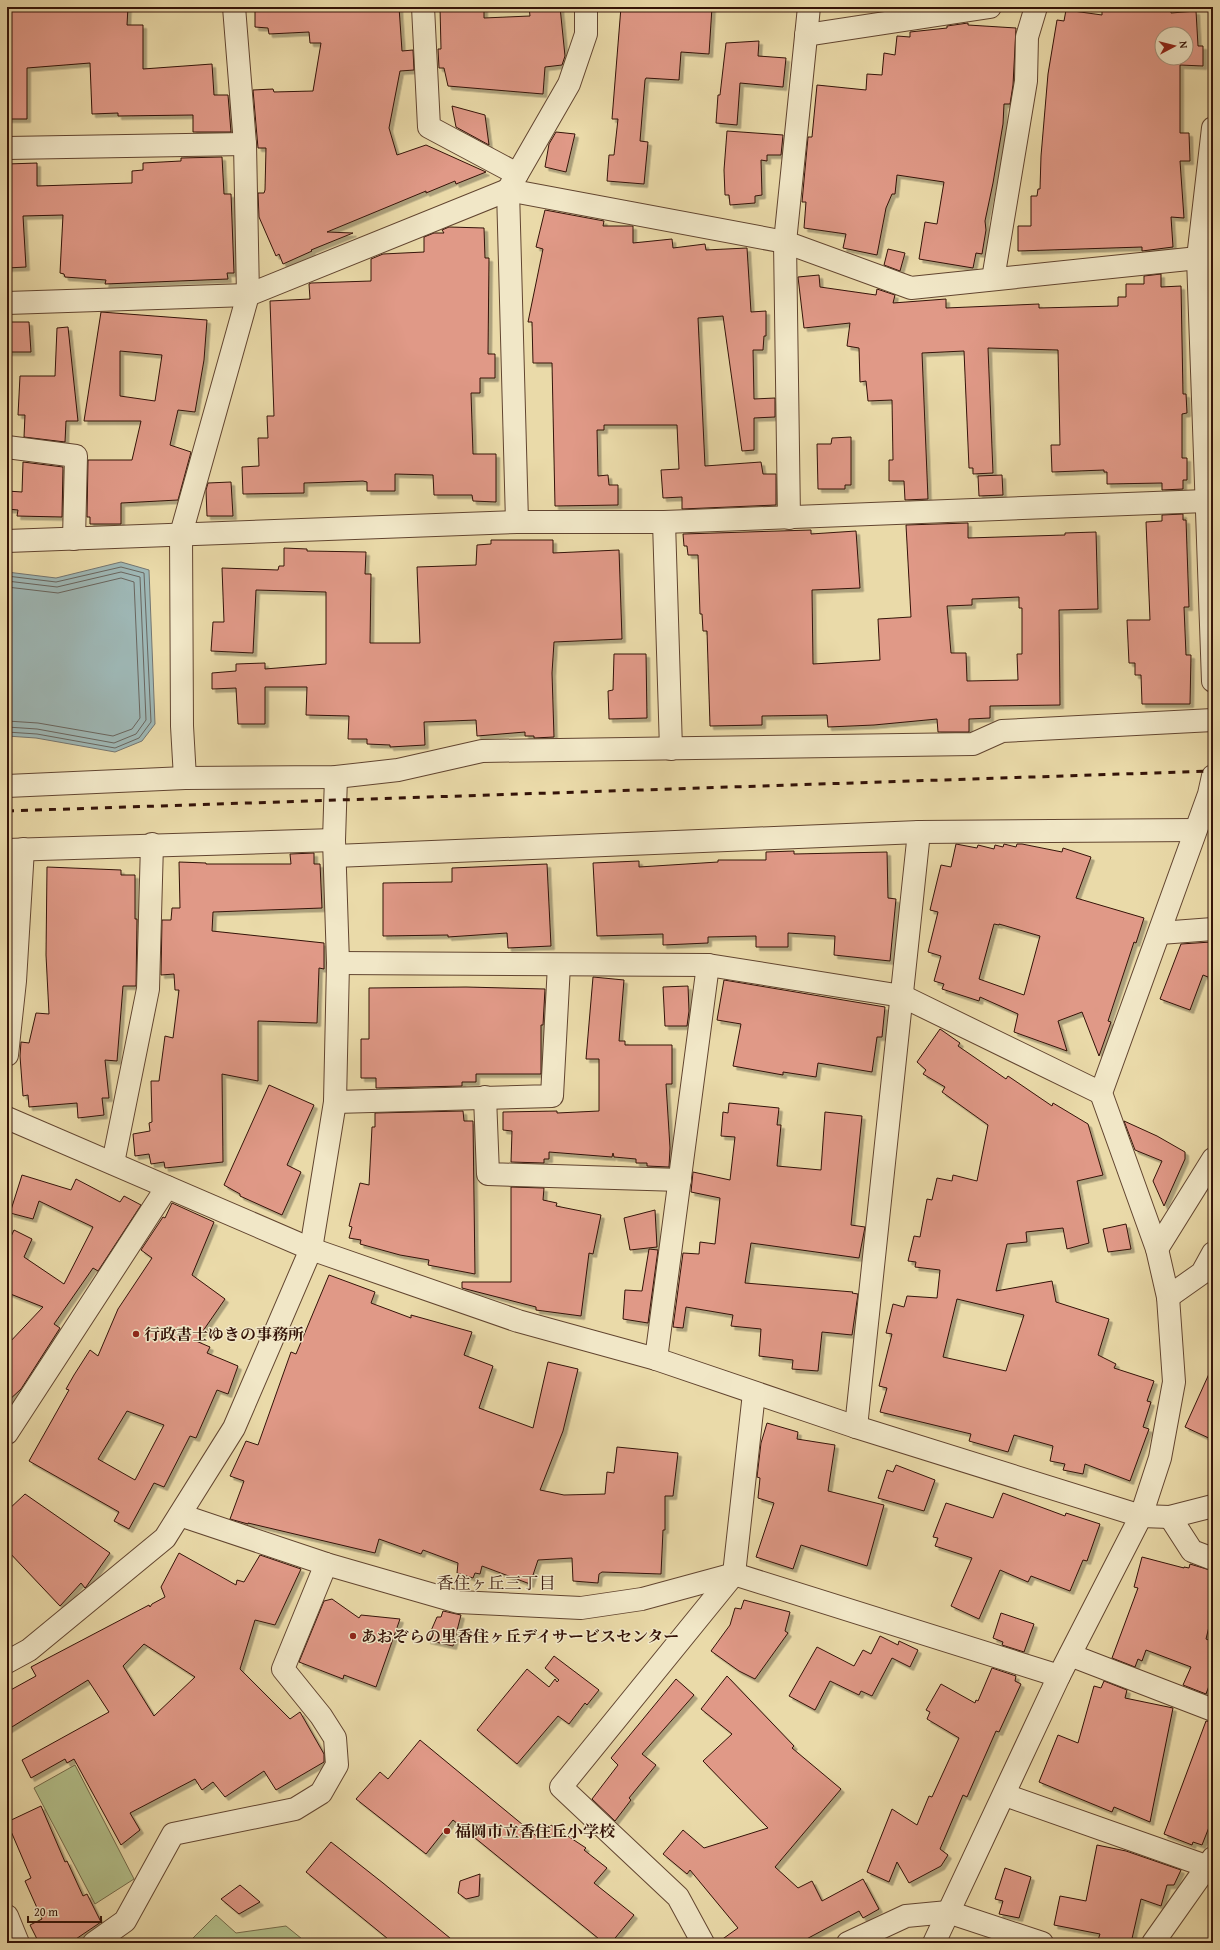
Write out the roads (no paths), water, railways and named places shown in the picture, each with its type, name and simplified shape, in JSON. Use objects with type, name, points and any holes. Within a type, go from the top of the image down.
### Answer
[{"type":"street","points":[[185,778],[182,726],[181,534],[248,295],[245,144],[234,7]]},
{"type":"street","points":[[423,7],[429,127],[513,182],[785,242],[911,288],[1206,256]]},
{"type":"street","points":[[517,522],[513,182],[569,84],[586,34],[586,7]]},
{"type":"street","points":[[789,518],[785,242],[809,7]]},
{"type":"street","points":[[806,35],[990,7]]},
{"type":"street","points":[[993,279],[1026,81],[1027,37],[1036,7]]},
{"type":"street","points":[[1213,129],[1206,256],[1206,501],[1213,681]]},
{"type":"street","points":[[7,148],[245,144]]},
{"type":"street","points":[[7,303],[248,295],[513,182]]},
{"type":"street","points":[[7,447],[76,456],[74,539]]},
{"type":"street","points":[[7,541],[517,522],[664,522],[789,518],[1206,501]]},
{"type":"street","points":[[664,522],[671,749]]},
{"type":"street","points":[[7,786],[185,778],[336,777],[398,770],[482,751],[973,744],[1002,731],[1213,720]]},
{"type":"street","points":[[934,1943],[1005,1795],[1059,1676],[1141,1516],[1160,1458],[1174,1382],[1168,1297],[1157,1249],[1101,1093],[1160,933],[1209,794],[1213,776]]},
{"type":"street","points":[[7,1662],[29,1650],[165,1538],[234,1428],[311,1250],[335,1102],[338,963],[334,848],[336,777]]},
{"type":"street","points":[[7,1055],[15,981],[15,849],[152,844],[334,848],[919,832],[1196,830]]},
{"type":"street","points":[[856,1427],[919,832]]},
{"type":"street","points":[[114,1163],[148,989],[152,844]]},
{"type":"street","points":[[1160,933],[1213,929]]},
{"type":"street","points":[[338,963],[708,965],[902,996],[1101,1093]]},
{"type":"street","points":[[335,1102],[552,1096],[559,964]]},
{"type":"street","points":[[656,1358],[708,965]]},
{"type":"street","points":[[485,1098],[488,1174],[680,1180]]},
{"type":"street","points":[[7,1118],[114,1163],[311,1250],[518,1321],[656,1358],[856,1427],[1141,1516],[1170,1517],[1213,1506]]},
{"type":"street","points":[[1157,1249],[1213,1159]]},
{"type":"street","points":[[7,1432],[167,1187]]},
{"type":"street","points":[[1168,1297],[1202,1273],[1213,1253]]},
{"type":"street","points":[[703,1943],[678,1897],[561,1787],[734,1574],[754,1393]]},
{"type":"street","points":[[180,1515],[326,1564],[458,1602],[581,1608],[642,1599],[734,1574],[1059,1676]]},
{"type":"street","points":[[1170,1517],[1192,1551],[1213,1559]]},
{"type":"street","points":[[94,1943],[126,1920],[174,1834],[295,1809],[322,1793],[338,1764],[335,1738],[321,1716],[283,1669],[326,1564]]},
{"type":"street","points":[[1070,1655],[1213,1710]]},
{"type":"street","points":[[1005,1795],[1210,1862],[1153,1943]]},
{"type":"street","points":[[848,1943],[906,1916],[948,1912],[1042,1943]]},
{"type":"street","points":[[7,1916],[18,1943]]},
{"type":"water","points":[[121,562],[149,570],[155,724],[142,741],[115,752],[36,738],[7,736],[7,572],[56,578]]},
{"type":"railway","points":[[7,811],[1213,771]]},
{"type":"place","name":"行政書士ゆきの事務所","points":[[136,1334]]},
{"type":"place","name":"あおぞらの里香住ヶ丘デイサービスセンター","points":[[353,1636]]},
{"type":"place","name":"福岡市立香住丘小学校","points":[[447,1831]]},
{"type":"district","name":"香住ヶ丘三丁目","points":[[496,1583]]}]
